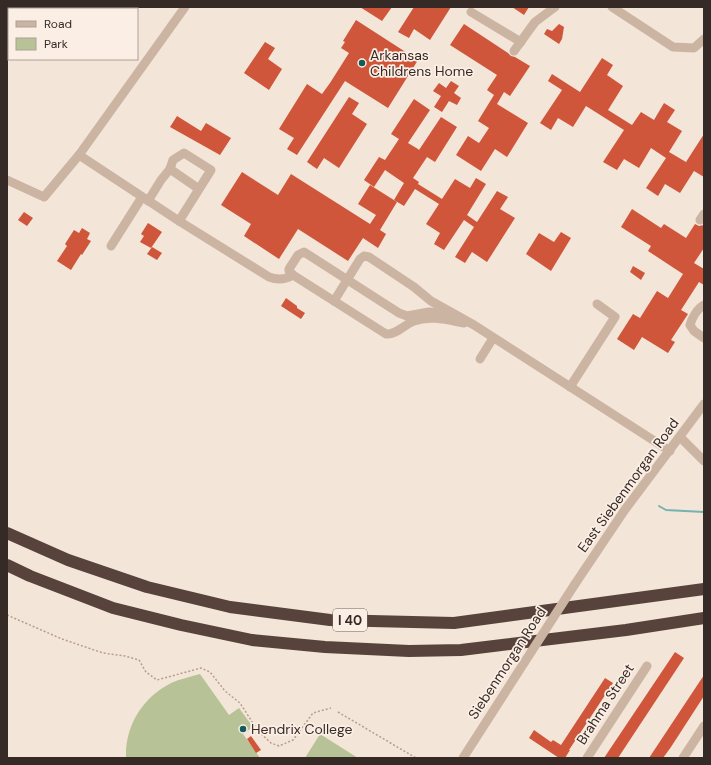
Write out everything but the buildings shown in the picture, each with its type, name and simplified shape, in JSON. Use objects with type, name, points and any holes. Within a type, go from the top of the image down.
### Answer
[{"type":"highway","name":"I 40","points":[[7,533],[68,560],[147,587],[230,607],[330,620],[454,623],[704,589]]},
{"type":"highway","name":"I 40","points":[[7,565],[30,576],[113,608],[181,625],[252,640],[325,647],[409,651],[461,650],[626,630],[704,618]]},
{"type":"street","points":[[7,180],[44,197],[79,155],[185,7]]},
{"type":"street","points":[[514,51],[535,22],[555,7]]},
{"type":"street","points":[[612,7],[673,47],[694,48],[704,39]]},
{"type":"street","points":[[471,12],[521,42]]},
{"type":"street","points":[[111,246],[145,199],[170,169],[173,160],[184,153],[210,170],[179,221]]},
{"type":"street","points":[[79,155],[179,221],[269,277],[274,279],[287,279],[293,275]]},
{"type":"street","points":[[170,169],[199,189]]},
{"type":"street","points":[[452,313],[428,312],[406,315],[399,313],[302,252],[298,255],[289,269],[293,275],[383,333],[390,334],[414,321],[429,318],[474,325]]},
{"type":"street","points":[[334,301],[360,259],[367,256],[414,286],[431,302],[474,325],[670,451]]},
{"type":"street","points":[[570,387],[616,317],[596,304]]},
{"type":"street","points":[[704,305],[700,308],[690,325],[704,338]]},
{"type":"street","points":[[397,331],[406,315]]},
{"type":"street","points":[[480,359],[493,338]]},
{"type":"street","name":"East Siebenmorgan Road","points":[[575,584],[624,511],[704,404]]},
{"type":"street","points":[[680,437],[704,461]]},
{"type":"street","name":"Siebenmorgan Road","points":[[463,758],[575,584]]},
{"type":"street","name":"Brahma Street","points":[[586,758],[647,666]]},
{"type":"street","points":[[683,758],[704,726]]},
{"type":"path","points":[[7,615],[38,629],[96,651],[139,660],[146,672],[157,680],[201,668],[210,672],[225,691],[240,703],[258,731],[271,743],[279,746],[293,740],[313,713],[331,708]]},
{"type":"path","points":[[338,712],[416,758]]},
{"type":"green space","points":[[200,674],[229,715],[239,708],[253,727],[243,734],[260,758],[126,758],[126,746],[132,724],[144,705],[161,689],[171,683]]},
{"type":"green space","points":[[320,734],[358,758],[305,758]]},
{"type":"waterway","points":[[659,506],[666,510],[704,512]]},
{"type":"place","name":"Arkansas Childrens Home","points":[[362,63]]},
{"type":"place","name":"Hendrix College","points":[[243,729]]}]
